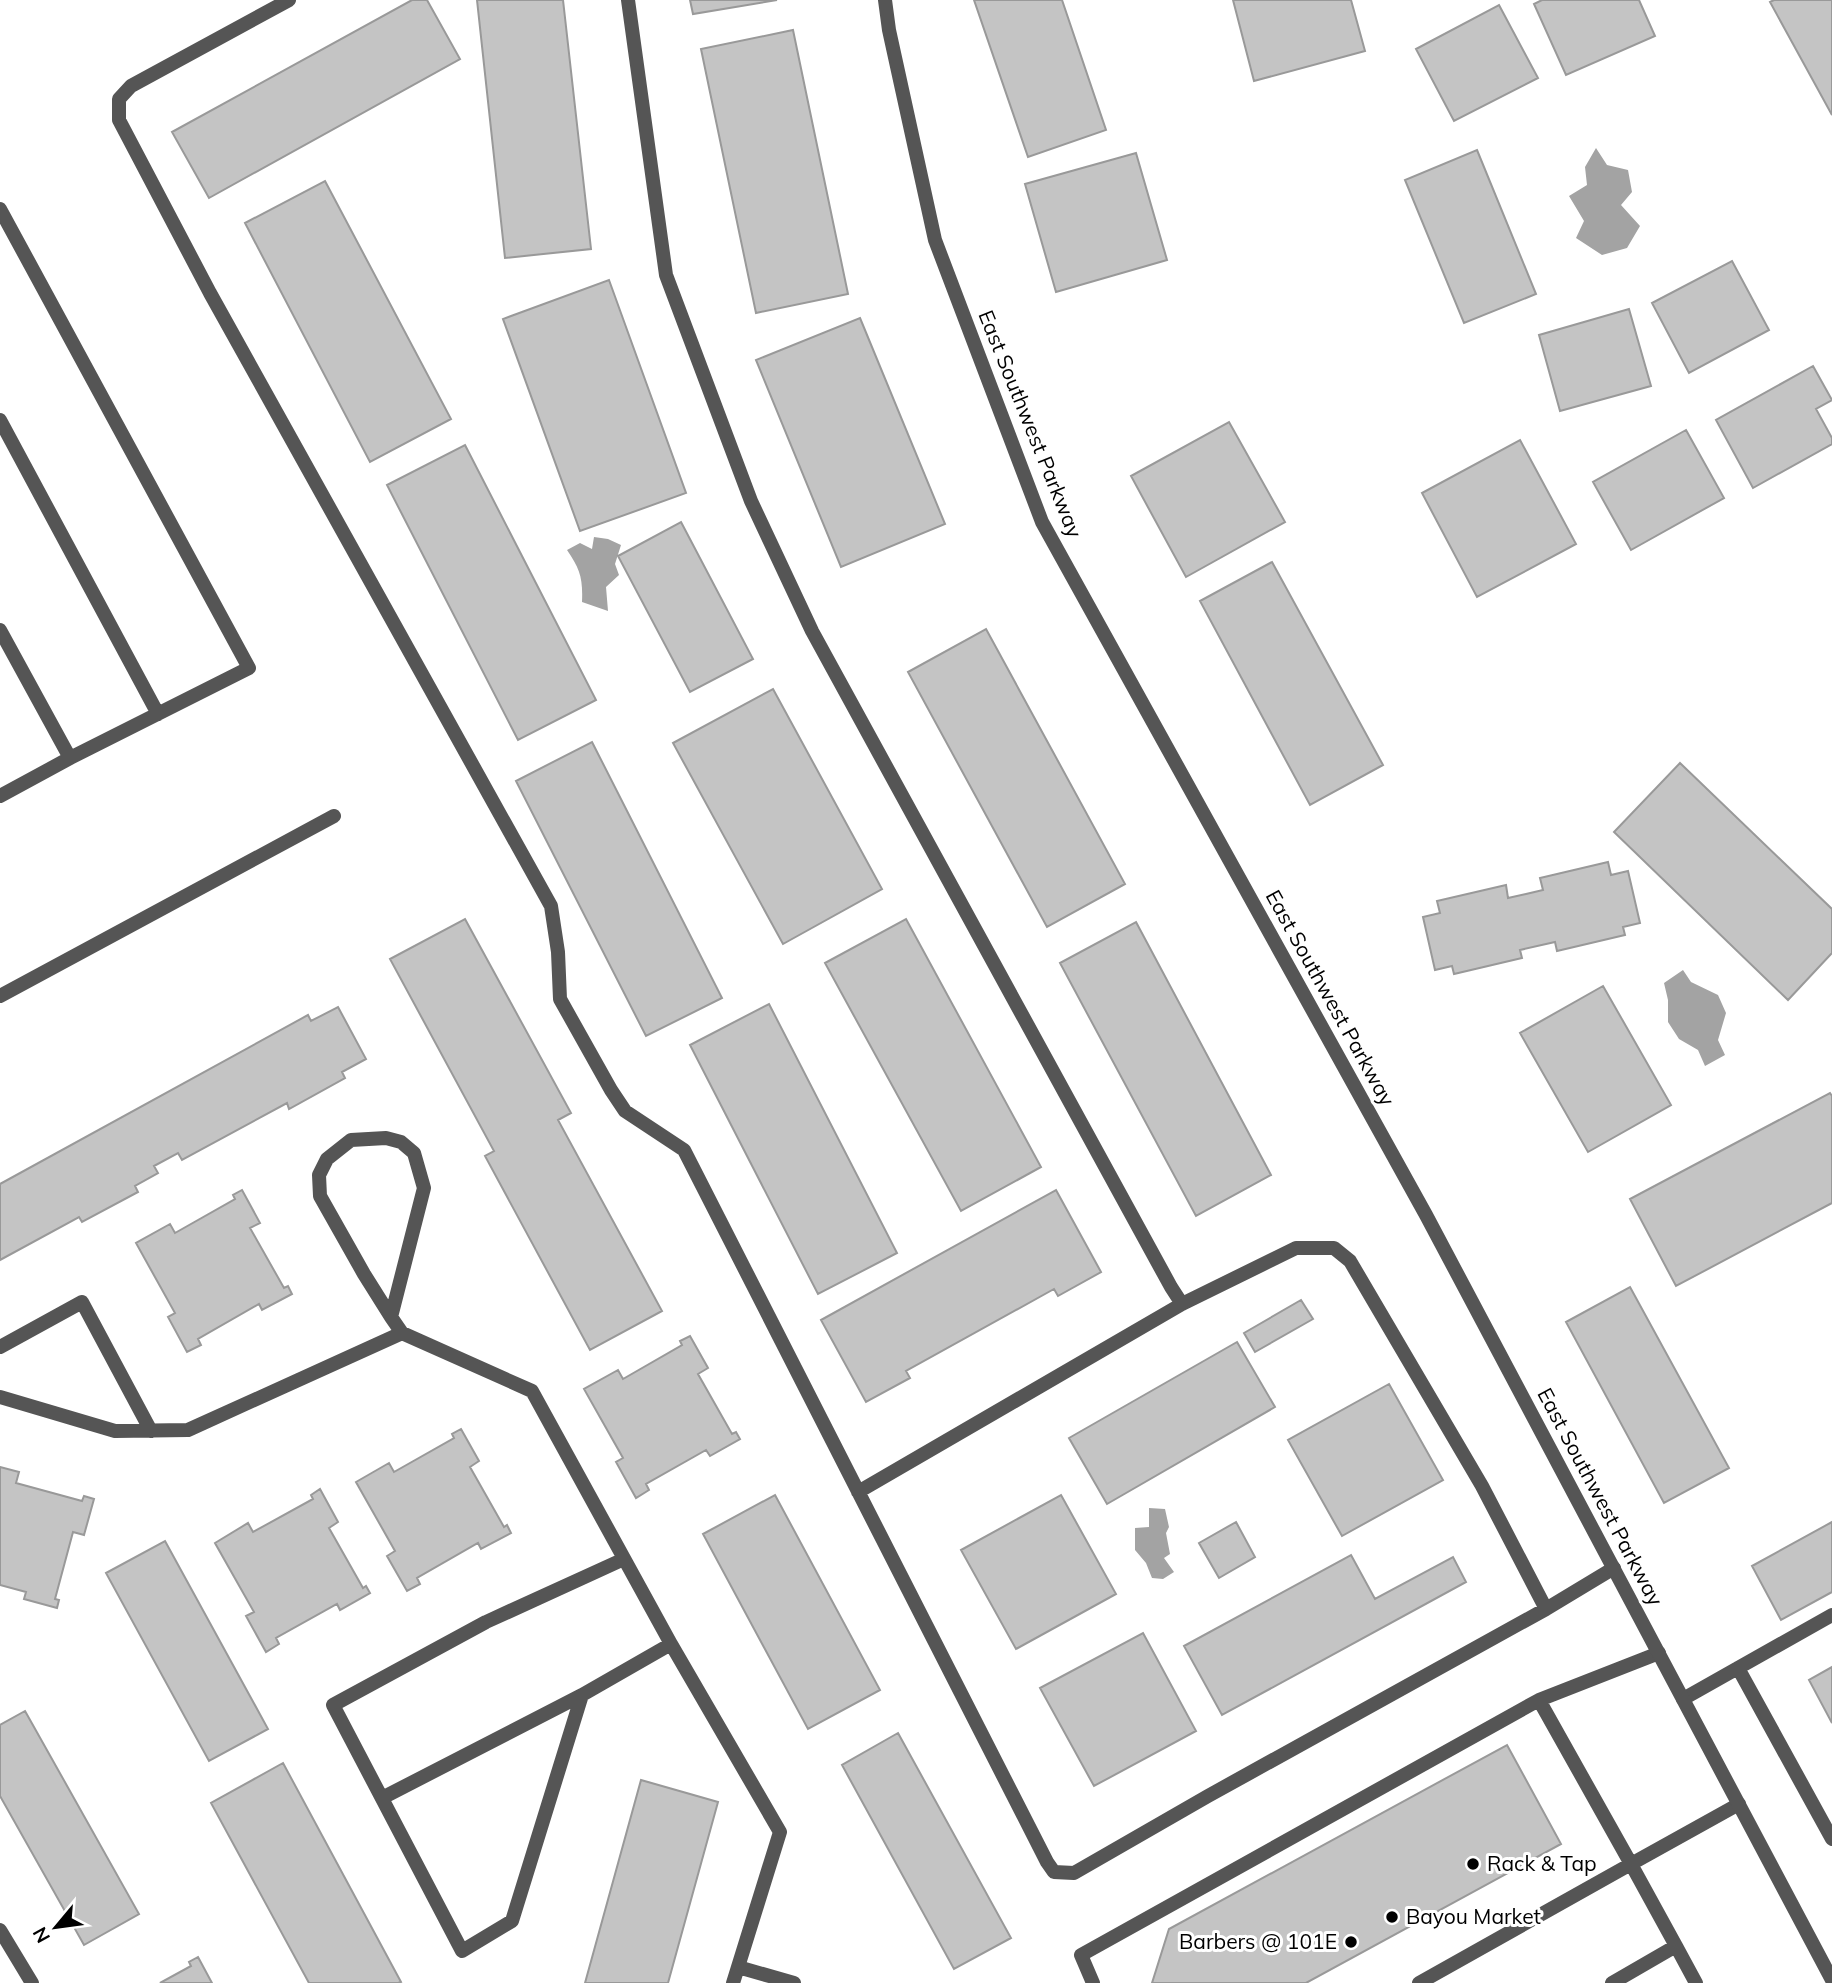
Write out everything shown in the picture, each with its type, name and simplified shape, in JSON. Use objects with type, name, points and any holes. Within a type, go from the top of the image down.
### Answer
[{"type":"street","points":[[289,0],[131,86],[119,99],[119,120],[210,293],[551,906],[558,952],[560,999],[625,1111],[684,1150],[1054,1872],[1074,1873],[1546,1609],[1614,1568]]},
{"type":"street","points":[[628,0],[666,275],[751,501],[834,673],[1182,1304]]},
{"type":"street","name":"East Southwest Parkway","points":[[885,0],[889,30],[935,240],[1042,522],[1426,1215],[1832,1980]]},
{"type":"street","points":[[0,209],[249,668],[0,796]]},
{"type":"street","points":[[0,420],[158,714]]},
{"type":"street","points":[[0,630],[70,758]]},
{"type":"street","points":[[0,996],[334,816]]},
{"type":"street","points":[[391,1317],[424,1188],[414,1153],[401,1142],[386,1138],[351,1140],[327,1159],[319,1175],[320,1196],[364,1274],[391,1317],[402,1333],[532,1391],[671,1644],[780,1832],[733,1983]]},
{"type":"street","points":[[858,1492],[1182,1304],[1296,1248],[1334,1248],[1350,1261],[1482,1486],[1546,1609]]},
{"type":"street","points":[[0,1347],[82,1302],[151,1431]]},
{"type":"street","points":[[0,1397],[115,1431],[188,1430],[402,1333]]},
{"type":"street","points":[[582,1695],[512,1921],[462,1951],[333,1705],[486,1622],[624,1559]]},
{"type":"street","points":[[1683,1699],[1832,1615]]},
{"type":"street","points":[[382,1798],[582,1695],[671,1644]]},
{"type":"street","points":[[1093,1983],[1081,1955],[1539,1700],[1659,1653]]},
{"type":"street","points":[[1738,1668],[1832,1839]]},
{"type":"street","points":[[1539,1700],[1696,1983]]},
{"type":"street","points":[[1419,1983],[1739,1804]]},
{"type":"street","points":[[0,1930],[32,1983]]},
{"type":"street","points":[[1612,1983],[1676,1946]]},
{"type":"street","points":[[738,1967],[794,1983]]},
{"type":"shaded area","points":[[1596,148],[1607,165],[1628,170],[1632,192],[1621,205],[1640,226],[1627,248],[1602,255],[1576,238],[1584,221],[1569,196],[1587,185],[1585,167]]},
{"type":"shaded area","points":[[594,537],[621,545],[615,564],[619,575],[606,587],[608,611],[582,602],[580,574],[567,550],[580,543],[592,549]]},
{"type":"shaded area","points":[[1683,970],[1691,982],[1718,995],[1726,1013],[1718,1040],[1725,1055],[1705,1066],[1698,1050],[1679,1039],[1668,1022],[1668,1000],[1664,983]]},
{"type":"shaded area","points":[[1149,1508],[1165,1509],[1169,1527],[1166,1533],[1170,1554],[1164,1558],[1174,1572],[1163,1579],[1152,1578],[1146,1563],[1135,1550],[1135,1528],[1149,1527]]},
{"type":"building","points":[[412,0],[427,0],[460,59],[209,198],[172,132]]},
{"type":"building","points":[[477,0],[563,0],[591,249],[505,258]]},
{"type":"building","points":[[690,0],[777,0],[693,14]]},
{"type":"building","points":[[974,0],[1062,0],[1106,130],[1028,157]]},
{"type":"building","points":[[1233,0],[1351,0],[1365,51],[1254,81]]},
{"type":"building","points":[[1542,0],[1639,0],[1655,36],[1566,75],[1534,4]]},
{"type":"building","points":[[1832,0],[1832,115],[1770,2]]},
{"type":"building","points":[[1499,5],[1538,78],[1454,121],[1416,49]]},
{"type":"building","points":[[793,30],[848,294],[756,313],[701,49]]},
{"type":"building","points":[[1477,150],[1536,294],[1464,323],[1405,180]]},
{"type":"building","points":[[1136,153],[1167,260],[1056,292],[1025,184]]},
{"type":"building","points":[[325,181],[451,419],[370,462],[245,223]]},
{"type":"building","points":[[1732,261],[1769,330],[1689,373],[1652,303]]},
{"type":"building","points":[[609,280],[686,493],[580,531],[503,319]]},
{"type":"building","points":[[1629,309],[1651,386],[1560,411],[1539,335]]},
{"type":"building","points":[[860,318],[945,524],[841,567],[756,360]]},
{"type":"building","points":[[1813,366],[1832,400],[1816,409],[1832,438],[1832,444],[1753,488],[1716,420]]},
{"type":"building","points":[[1229,422],[1285,522],[1186,577],[1131,476]]},
{"type":"building","points":[[1686,430],[1724,498],[1631,550],[1593,482]]},
{"type":"building","points":[[1520,440],[1576,544],[1477,597],[1422,493]]},
{"type":"building","points":[[465,445],[596,700],[518,740],[387,485]]},
{"type":"building","points":[[681,522],[753,659],[690,692],[618,556]]},
{"type":"building","points":[[1272,562],[1383,765],[1310,805],[1200,601]]},
{"type":"building","points":[[986,629],[1125,884],[1047,927],[908,672]]},
{"type":"building","points":[[773,689],[882,889],[783,944],[673,743]]},
{"type":"building","points":[[592,742],[722,998],[646,1036],[516,781]]},
{"type":"building","points":[[1680,763],[1832,909],[1832,953],[1788,1000],[1614,832]]},
{"type":"building","points":[[1608,862],[1611,875],[1628,871],[1640,923],[1623,927],[1625,935],[1557,951],[1555,942],[1520,950],[1522,958],[1454,974],[1452,966],[1435,970],[1423,917],[1440,913],[1437,901],[1506,885],[1508,898],[1526,894],[1543,890],[1540,878]]},
{"type":"building","points":[[465,919],[571,1113],[558,1120],[662,1311],[590,1350],[485,1156],[494,1151],[390,959]]},
{"type":"building","points":[[906,919],[1041,1167],[961,1211],[825,963]]},
{"type":"building","points":[[1136,922],[1271,1175],[1196,1216],[1060,963]]},
{"type":"building","points":[[1603,986],[1671,1105],[1588,1152],[1520,1033]]},
{"type":"building","points":[[769,1004],[897,1253],[818,1294],[690,1045]]},
{"type":"building","points":[[338,1007],[366,1059],[342,1072],[345,1078],[289,1109],[287,1103],[182,1160],[178,1153],[154,1166],[158,1173],[135,1186],[138,1192],[82,1222],[79,1217],[0,1260],[0,1184],[308,1015],[311,1021]]},
{"type":"building","points":[[1830,1093],[1832,1203],[1676,1286],[1630,1199]]},
{"type":"building","points":[[242,1190],[260,1223],[250,1228],[284,1288],[288,1286],[292,1294],[262,1310],[259,1304],[198,1339],[201,1345],[187,1352],[168,1317],[175,1313],[136,1243],[170,1224],[175,1233],[235,1199],[233,1195]]},
{"type":"building","points":[[1056,1190],[1101,1272],[1058,1296],[1054,1289],[906,1371],[910,1378],[866,1402],[821,1320]]},
{"type":"building","points":[[1630,1287],[1729,1468],[1664,1503],[1566,1322]]},
{"type":"building","points":[[1301,1300],[1313,1319],[1255,1352],[1244,1333]]},
{"type":"building","points":[[690,1336],[708,1368],[698,1374],[732,1434],[736,1432],[740,1439],[710,1456],[706,1450],[646,1484],[649,1490],[636,1498],[616,1462],[623,1458],[584,1389],[618,1370],[623,1379],[682,1345],[680,1341]]},
{"type":"building","points":[[1237,1342],[1275,1407],[1107,1504],[1069,1438]]},
{"type":"building","points":[[1389,1384],[1443,1480],[1342,1536],[1288,1440]]},
{"type":"building","points":[[461,1429],[479,1461],[470,1467],[504,1527],[507,1525],[511,1533],[481,1549],[478,1543],[417,1578],[420,1584],[407,1591],[387,1556],[395,1551],[356,1482],[389,1463],[394,1472],[454,1438],[452,1434]]},
{"type":"building","points":[[0,1467],[19,1472],[16,1483],[82,1501],[84,1496],[94,1499],[84,1535],[73,1532],[55,1599],[59,1600],[57,1608],[24,1599],[26,1592],[0,1585]]},
{"type":"building","points":[[320,1489],[338,1522],[329,1528],[363,1588],[366,1586],[370,1593],[340,1610],[337,1604],[276,1638],[279,1644],[266,1652],[246,1616],[254,1612],[215,1543],[248,1523],[253,1532],[313,1499],[311,1495]]},
{"type":"building","points":[[775,1495],[880,1690],[808,1729],[703,1534]]},
{"type":"building","points":[[1061,1495],[1116,1594],[1016,1649],[961,1550]]},
{"type":"building","points":[[1236,1522],[1255,1557],[1219,1578],[1199,1543]]},
{"type":"building","points":[[1832,1522],[1832,1592],[1781,1620],[1752,1566]]},
{"type":"building","points":[[165,1541],[268,1729],[209,1761],[106,1573]]},
{"type":"building","points":[[1351,1555],[1375,1599],[1453,1557],[1466,1582],[1222,1715],[1184,1646]]},
{"type":"building","points":[[1143,1633],[1196,1731],[1094,1786],[1040,1688]]},
{"type":"building","points":[[1832,1667],[1832,1723],[1809,1680]]},
{"type":"building","points":[[25,1711],[139,1914],[84,1945],[0,1796],[0,1725]]},
{"type":"building","points":[[898,1733],[1011,1938],[954,1969],[842,1765]]},
{"type":"building","points":[[1507,1745],[1561,1844],[1306,1983],[1152,1983],[1169,1929]]},
{"type":"building","points":[[283,1763],[401,1982],[309,1983],[211,1803]]},
{"type":"building","points":[[641,1780],[718,1802],[668,1983],[585,1983]]},
{"type":"building","points":[[198,1957],[212,1983],[160,1983],[191,1966],[189,1962]]},
{"type":"place","name":"Rack & Tap","points":[[1473,1864]]},
{"type":"place","name":"Bayou Market","points":[[1392,1917]]},
{"type":"place","name":"Barbers @ 101E","points":[[1351,1942]]}]
